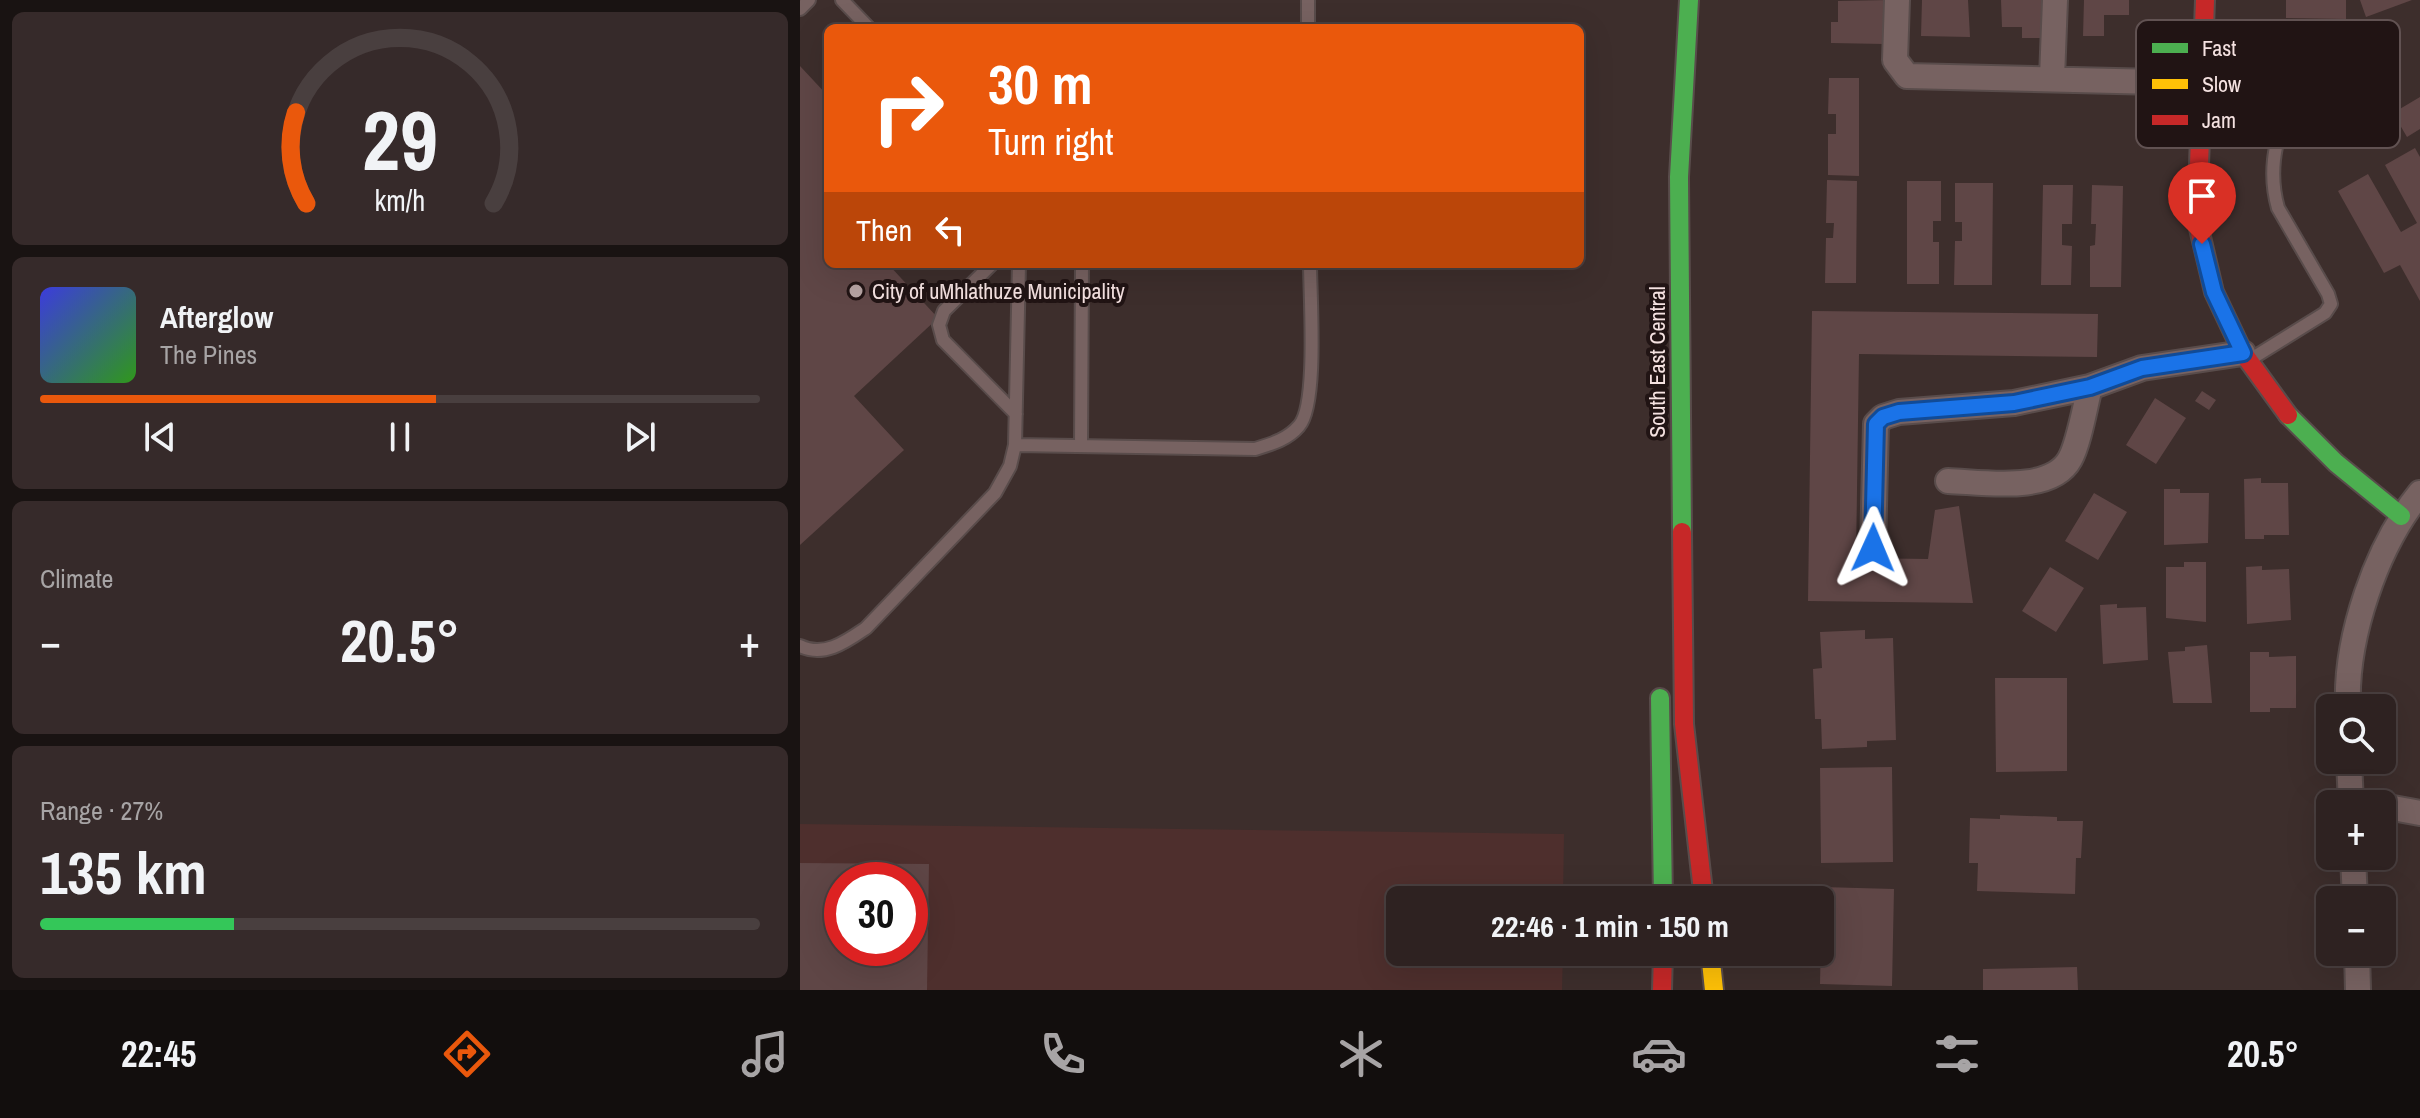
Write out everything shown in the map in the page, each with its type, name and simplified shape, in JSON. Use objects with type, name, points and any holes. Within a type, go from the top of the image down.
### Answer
[{"type":"street","name":"South East Central","points":[[1689,0],[1679,177],[1684,724],[1702,886]]},
{"type":"street","points":[[1897,0],[1895,60],[1907,76],[2136,80]]},
{"type":"street","points":[[2052,78],[2055,0]]},
{"type":"street","points":[[2204,20],[2205,0]]},
{"type":"street","name":"South East Central","points":[[1662,305],[1664,119]]},
{"type":"street","points":[[2199,148],[2197,220],[2214,292],[2246,357],[2280,407],[2336,463],[2401,516]]},
{"type":"street","points":[[1873,548],[1876,424],[1883,417],[1899,412],[2014,403],[2090,387],[2142,368],[2246,357]]},
{"type":"street","points":[[1948,481],[2038,483],[2057,474],[2070,459],[2090,387]]},
{"type":"street","points":[[2350,694],[2357,628],[2378,564],[2401,516],[2420,493]]},
{"type":"street","points":[[1660,676],[1663,886]]},
{"type":"street","points":[[2396,809],[2420,813]]},
{"type":"street","points":[[1662,990],[1663,966]]},
{"type":"street","points":[[1711,966],[1714,990]]},
{"type":"street","points":[[2357,966],[2358,990]]},
{"type":"lane","points":[[800,9],[809,0]]},
{"type":"lane","points":[[842,0],[865,24]]},
{"type":"lane","points":[[1308,0],[1308,24]]},
{"type":"lane","points":[[2246,357],[2325,313],[2331,304],[2278,208],[2271,176],[2277,148]]},
{"type":"lane","points":[[988,268],[944,311],[939,325],[943,340],[1016,414]]},
{"type":"lane","points":[[800,646],[805,649],[827,649],[841,645],[866,628],[995,493],[1010,466],[1015,445],[1019,268]]},
{"type":"lane","points":[[1081,446],[1082,268]]},
{"type":"lane","points":[[1015,445],[1255,449],[1282,441],[1301,425],[1310,395],[1310,268]]},
{"type":"shaded area","points":[[800,824],[1564,834],[1563,886],[1386,886],[1386,966],[1563,966],[1562,990],[800,990]]},
{"type":"building","points":[[1890,0],[1890,6],[1884,6],[1884,44],[1831,43],[1831,22],[1838,22],[1838,1]]},
{"type":"building","points":[[1922,0],[1968,0],[1970,37],[1921,36]]},
{"type":"building","points":[[2001,0],[2046,0],[2043,3],[2046,38],[2022,38],[2022,27],[2002,27]]},
{"type":"building","points":[[2084,0],[2129,0],[2129,15],[2104,15],[2104,36],[2083,36]]},
{"type":"building","points":[[2286,0],[2346,0],[2346,19],[2286,18]]},
{"type":"building","points":[[2360,0],[2412,0],[2366,17]]},
{"type":"building","name":"City of uMhlathuze Municipality","points":[[800,66],[824,92],[824,268],[892,268],[938,318],[854,396],[904,450],[800,545]]},
{"type":"building","points":[[1829,78],[1859,78],[1859,176],[1828,175],[1828,134],[1836,134],[1836,114],[1828,114]]},
{"type":"building","points":[[2420,97],[2420,129],[2407,137],[2400,125],[2400,109]]},
{"type":"building","points":[[2415,148],[2420,157],[2420,301],[2400,265],[2384,273],[2338,191],[2368,174],[2401,232],[2417,223],[2385,165]]},
{"type":"building","points":[[1827,180],[1857,181],[1856,283],[1825,283],[1826,238],[1833,238],[1834,223],[1826,223]]},
{"type":"building","points":[[1907,181],[1941,181],[1941,221],[1933,221],[1933,242],[1939,242],[1939,284],[1907,284]]},
{"type":"building","points":[[1955,183],[1993,183],[1992,285],[1954,285],[1955,241],[1962,241],[1962,222],[1955,222]]},
{"type":"building","points":[[2043,185],[2073,185],[2072,224],[2062,224],[2062,245],[2072,246],[2071,285],[2041,285]]},
{"type":"building","points":[[2092,185],[2123,186],[2121,287],[2090,287],[2090,246],[2095,245],[2096,224],[2091,224]]},
{"type":"building","points":[[1812,311],[2098,314],[2097,357],[1859,354],[1856,558],[1928,559],[1935,510],[1959,506],[1973,603],[1808,601]]},
{"type":"building","points":[[2202,391],[2216,400],[2209,410],[2195,401]]},
{"type":"building","points":[[2155,398],[2186,418],[2156,464],[2126,445]]},
{"type":"building","points":[[2261,478],[2261,483],[2288,483],[2289,535],[2245,539],[2244,479]]},
{"type":"building","points":[[2164,489],[2180,489],[2180,493],[2209,493],[2208,543],[2164,545]]},
{"type":"building","points":[[2094,493],[2127,512],[2098,560],[2065,541]]},
{"type":"building","points":[[2184,562],[2206,562],[2206,622],[2166,618],[2166,567],[2184,567]]},
{"type":"building","points":[[2262,566],[2262,570],[2289,569],[2291,620],[2247,624],[2246,567]]},
{"type":"building","points":[[2050,567],[2084,588],[2056,632],[2022,611]]},
{"type":"building","points":[[2117,604],[2117,608],[2146,607],[2148,660],[2103,664],[2100,605]]},
{"type":"building","points":[[1865,630],[1865,639],[1893,638],[1896,740],[1867,741],[1867,747],[1822,749],[1821,719],[1815,719],[1813,669],[1822,668],[1820,632]]},
{"type":"building","points":[[2207,645],[2212,703],[2173,703],[2168,652]]},
{"type":"building","points":[[2250,652],[2269,652],[2269,657],[2296,656],[2296,708],[2250,712]]},
{"type":"building","points":[[1995,678],[2067,678],[2067,771],[1996,772]]},
{"type":"building","points":[[1892,767],[1893,862],[1821,863],[1820,768]]},
{"type":"building","points":[[2000,815],[2083,821],[2081,858],[2076,858],[2075,894],[1977,891],[1978,863],[1969,863],[1970,818],[2000,819]]},
{"type":"building","points":[[800,863],[824,863],[824,966],[927,966],[927,990],[800,990]]},
{"type":"building","points":[[1834,887],[1894,889],[1892,986],[1820,984],[1820,966],[1834,966]]},
{"type":"building","points":[[2077,967],[2078,990],[1983,990],[1983,969]]},
{"type":"traffic: fast","points":[[1682,532],[1679,177],[1689,0]]},
{"type":"traffic: fast","points":[[2288,415],[2336,463],[2401,516]]},
{"type":"traffic: fast","points":[[1660,698],[1663,886]]},
{"type":"traffic: slow","points":[[1711,966],[1714,990]]},
{"type":"traffic: jam","points":[[2204,20],[2205,0]]},
{"type":"traffic: jam","points":[[2200,148],[2197,220],[2214,292],[2243,353],[2288,415]]},
{"type":"traffic: jam","points":[[1682,532],[1684,724],[1702,886]]},
{"type":"traffic: jam","points":[[1662,990],[1663,966]]},
{"type":"place","name":"City of uMhlathuze Municipality","points":[[856,291]]},
{"type":"route","points":[[1873,548],[1876,424],[1883,417],[1899,412],[2014,403],[2090,387],[2142,368],[2243,353],[2214,292],[2202,244]]}]
